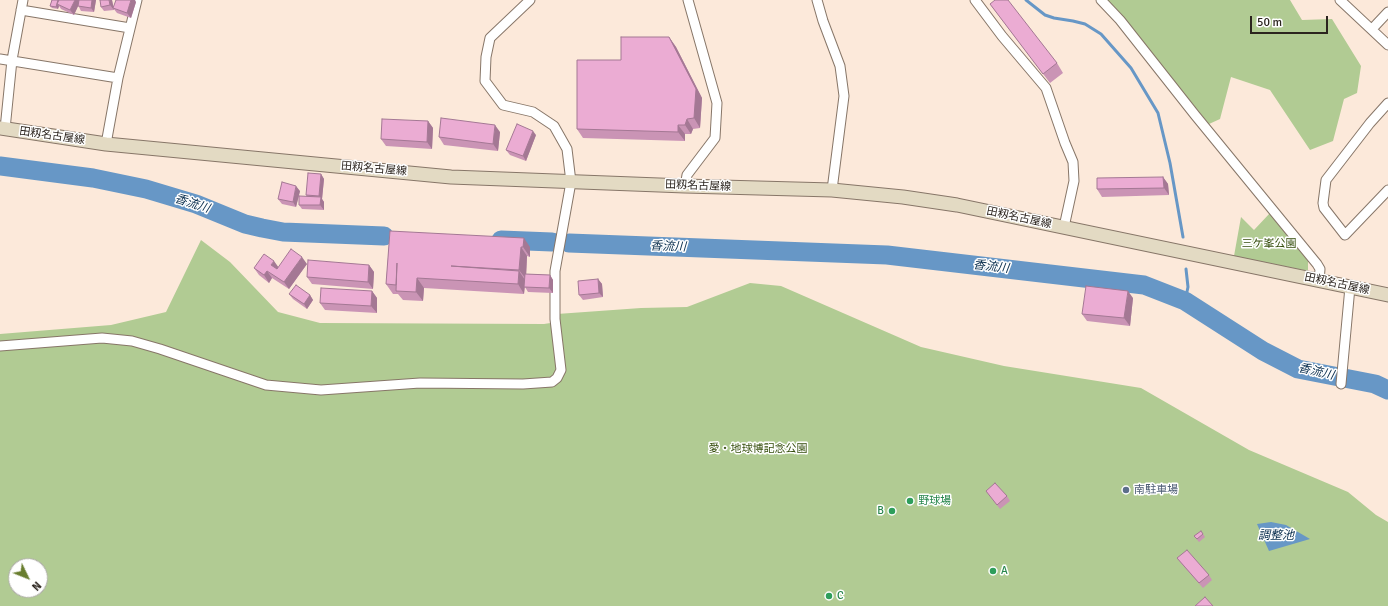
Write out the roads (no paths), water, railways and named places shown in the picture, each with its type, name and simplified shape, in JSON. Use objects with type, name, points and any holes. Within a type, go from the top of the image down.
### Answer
[{"type":"main road","name":"田籾名古屋線","points":[[2,129],[106,144],[451,177],[832,190],[903,197],[957,205],[1388,295]]},
{"type":"street","points":[[2,129],[12,60],[23,0]]},
{"type":"street","points":[[106,144],[118,78],[137,0]]},
{"type":"street","points":[[0,346],[102,338],[132,341],[266,385],[321,390],[420,383],[523,384],[552,382],[557,378],[561,370],[555,319],[556,270],[571,182],[567,149],[554,126],[533,112],[503,105],[485,81],[486,58],[490,38],[530,0]]},
{"type":"street","points":[[685,186],[687,175],[715,138],[717,103],[688,0]]},
{"type":"street","points":[[817,0],[823,21],[840,66],[844,96],[832,190]]},
{"type":"street","points":[[975,0],[1002,36],[1046,88],[1073,162],[1074,181],[1064,227]]},
{"type":"street","points":[[1102,0],[1120,20],[1195,115],[1317,264],[1320,269],[1319,281]]},
{"type":"street","points":[[1340,0],[1388,45]]},
{"type":"street","points":[[21,10],[130,28]]},
{"type":"street","points":[[1372,29],[1388,12]]},
{"type":"street","points":[[0,59],[118,78]]},
{"type":"street","points":[[1388,104],[1370,123],[1326,180],[1323,203],[1324,208],[1345,235],[1388,190]]},
{"type":"street","points":[[1341,384],[1344,367],[1350,287]]},
{"type":"water","name":"調整池","points":[[1271,522],[1286,525],[1310,539],[1269,551],[1257,524]]},
{"type":"waterway","points":[[1026,0],[1045,15],[1085,24],[1101,34],[1131,68],[1158,113],[1170,163],[1183,237]]},
{"type":"waterway","name":"香流川","points":[[0,166],[93,178],[146,189],[196,204],[245,224],[283,232],[384,236]]},
{"type":"waterway","name":"香流川","points":[[501,240],[552,242]]},
{"type":"waterway","name":"香流川","points":[[569,243],[887,255],[1144,285],[1185,301],[1263,351],[1298,369],[1375,384],[1388,390]]},
{"type":"waterway","points":[[1185,301],[1188,287],[1186,269]]},
{"type":"place","name":"南駐車場","points":[[1126,490]]},
{"type":"place","name":"野球場","points":[[910,501]]},
{"type":"place","name":"B","points":[[892,511]]},
{"type":"place","name":"A","points":[[993,571]]},
{"type":"place","name":"C","points":[[829,596]]},
{"type":"park label","name":"三ケ峯公園","points":[[1269,244]]},
{"type":"park label","name":"愛・地球博記念公園","points":[[758,449]]}]
